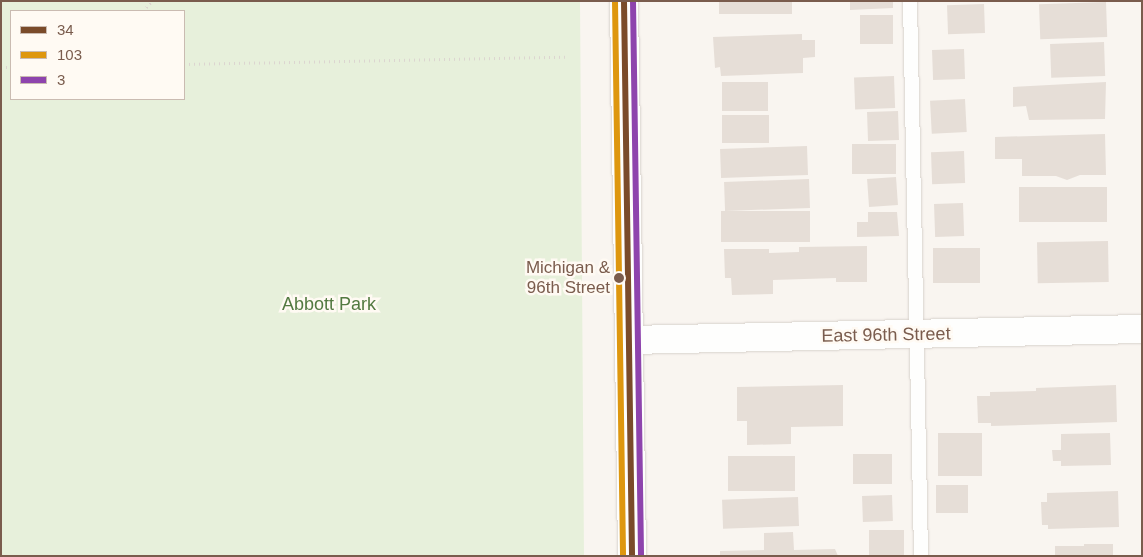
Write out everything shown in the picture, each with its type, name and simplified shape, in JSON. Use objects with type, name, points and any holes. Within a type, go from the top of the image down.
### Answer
[{"type":"main road","points":[[624,1],[632,556]]},
{"type":"main road","name":"East 96th Street","points":[[629,340],[1142,329]]},
{"type":"lane","points":[[910,1],[921,556]]},
{"type":"path","points":[[185,64],[565,56]]},
{"type":"green space","name":"Abbott Park","points":[[1,1],[580,1],[584,556],[1,556]]},
{"type":"building","points":[[719,1],[792,1],[792,14],[719,14]]},
{"type":"building","points":[[850,1],[893,1],[893,8],[850,10]]},
{"type":"building","points":[[1106,2],[1107,37],[1040,39],[1039,4]]},
{"type":"building","points":[[984,4],[985,33],[948,34],[947,5]]},
{"type":"building","points":[[860,15],[893,15],[893,44],[860,44]]},
{"type":"building","points":[[802,34],[802,40],[815,40],[815,57],[803,58],[803,73],[721,76],[720,67],[715,68],[713,37]]},
{"type":"building","points":[[1104,42],[1105,76],[1051,78],[1050,44]]},
{"type":"building","points":[[964,49],[965,79],[933,80],[932,50]]},
{"type":"building","points":[[894,76],[895,108],[855,109],[854,77]]},
{"type":"building","points":[[722,82],[768,82],[768,111],[722,111]]},
{"type":"building","points":[[1106,82],[1105,119],[1029,120],[1026,106],[1013,107],[1013,87]]},
{"type":"building","points":[[965,99],[967,132],[932,134],[930,101]]},
{"type":"building","points":[[898,111],[899,140],[868,141],[867,112]]},
{"type":"building","points":[[722,115],[769,115],[769,143],[722,143]]},
{"type":"building","points":[[1105,134],[1106,175],[1080,175],[1067,180],[1056,176],[1022,176],[1022,159],[995,159],[995,137]]},
{"type":"building","points":[[852,144],[896,144],[896,174],[852,174]]},
{"type":"building","points":[[807,146],[808,175],[721,178],[720,149]]},
{"type":"building","points":[[964,151],[965,183],[932,184],[931,152]]},
{"type":"building","points":[[896,177],[898,205],[869,207],[867,179]]},
{"type":"building","points":[[809,179],[810,208],[725,211],[724,182]]},
{"type":"building","points":[[1019,187],[1107,187],[1107,222],[1019,222]]},
{"type":"building","points":[[963,203],[964,236],[935,237],[934,204]]},
{"type":"building","points":[[721,211],[810,211],[810,242],[721,242]]},
{"type":"building","points":[[868,212],[897,212],[899,236],[857,237],[857,222],[868,222]]},
{"type":"building","points":[[1108,241],[1109,282],[1038,283],[1037,242]]},
{"type":"building","points":[[867,246],[867,282],[836,282],[836,278],[773,280],[773,294],[732,295],[731,278],[725,278],[724,249],[769,249],[769,253],[799,252],[799,247]]},
{"type":"building","points":[[933,248],[980,248],[980,283],[933,283]]},
{"type":"building","points":[[843,385],[843,426],[791,427],[791,444],[747,445],[747,421],[737,421],[737,387]]},
{"type":"building","points":[[1116,385],[1117,422],[991,426],[991,423],[978,423],[977,396],[990,396],[990,392],[1036,391],[1036,388]]},
{"type":"building","points":[[938,433],[982,433],[982,476],[938,476]]},
{"type":"building","points":[[1110,433],[1111,465],[1061,466],[1061,461],[1053,461],[1052,450],[1061,450],[1061,434]]},
{"type":"building","points":[[853,454],[892,454],[892,484],[853,484]]},
{"type":"building","points":[[728,456],[795,456],[795,491],[728,491]]},
{"type":"building","points":[[936,485],[968,485],[968,513],[936,513]]},
{"type":"building","points":[[1118,491],[1119,527],[1048,529],[1048,525],[1042,525],[1041,502],[1047,502],[1047,493]]},
{"type":"building","points":[[892,495],[893,521],[863,522],[862,496]]},
{"type":"building","points":[[798,497],[799,526],[723,529],[722,500]]},
{"type":"building","points":[[869,530],[904,530],[904,556],[869,556]]},
{"type":"building","points":[[793,532],[794,550],[835,549],[838,556],[720,556],[720,551],[764,550],[764,533]]},
{"type":"building","points":[[1084,544],[1113,544],[1113,556],[1055,556],[1055,546],[1084,546]]},
{"type":"transit line","name":"103","points":[[615,1],[623,556]]},
{"type":"transit line","name":"34","points":[[624,1],[632,556]]},
{"type":"transit line","name":"3","points":[[633,1],[641,556]]},
{"type":"place","name":"Michigan & 96th Street","points":[[619,278]]}]
